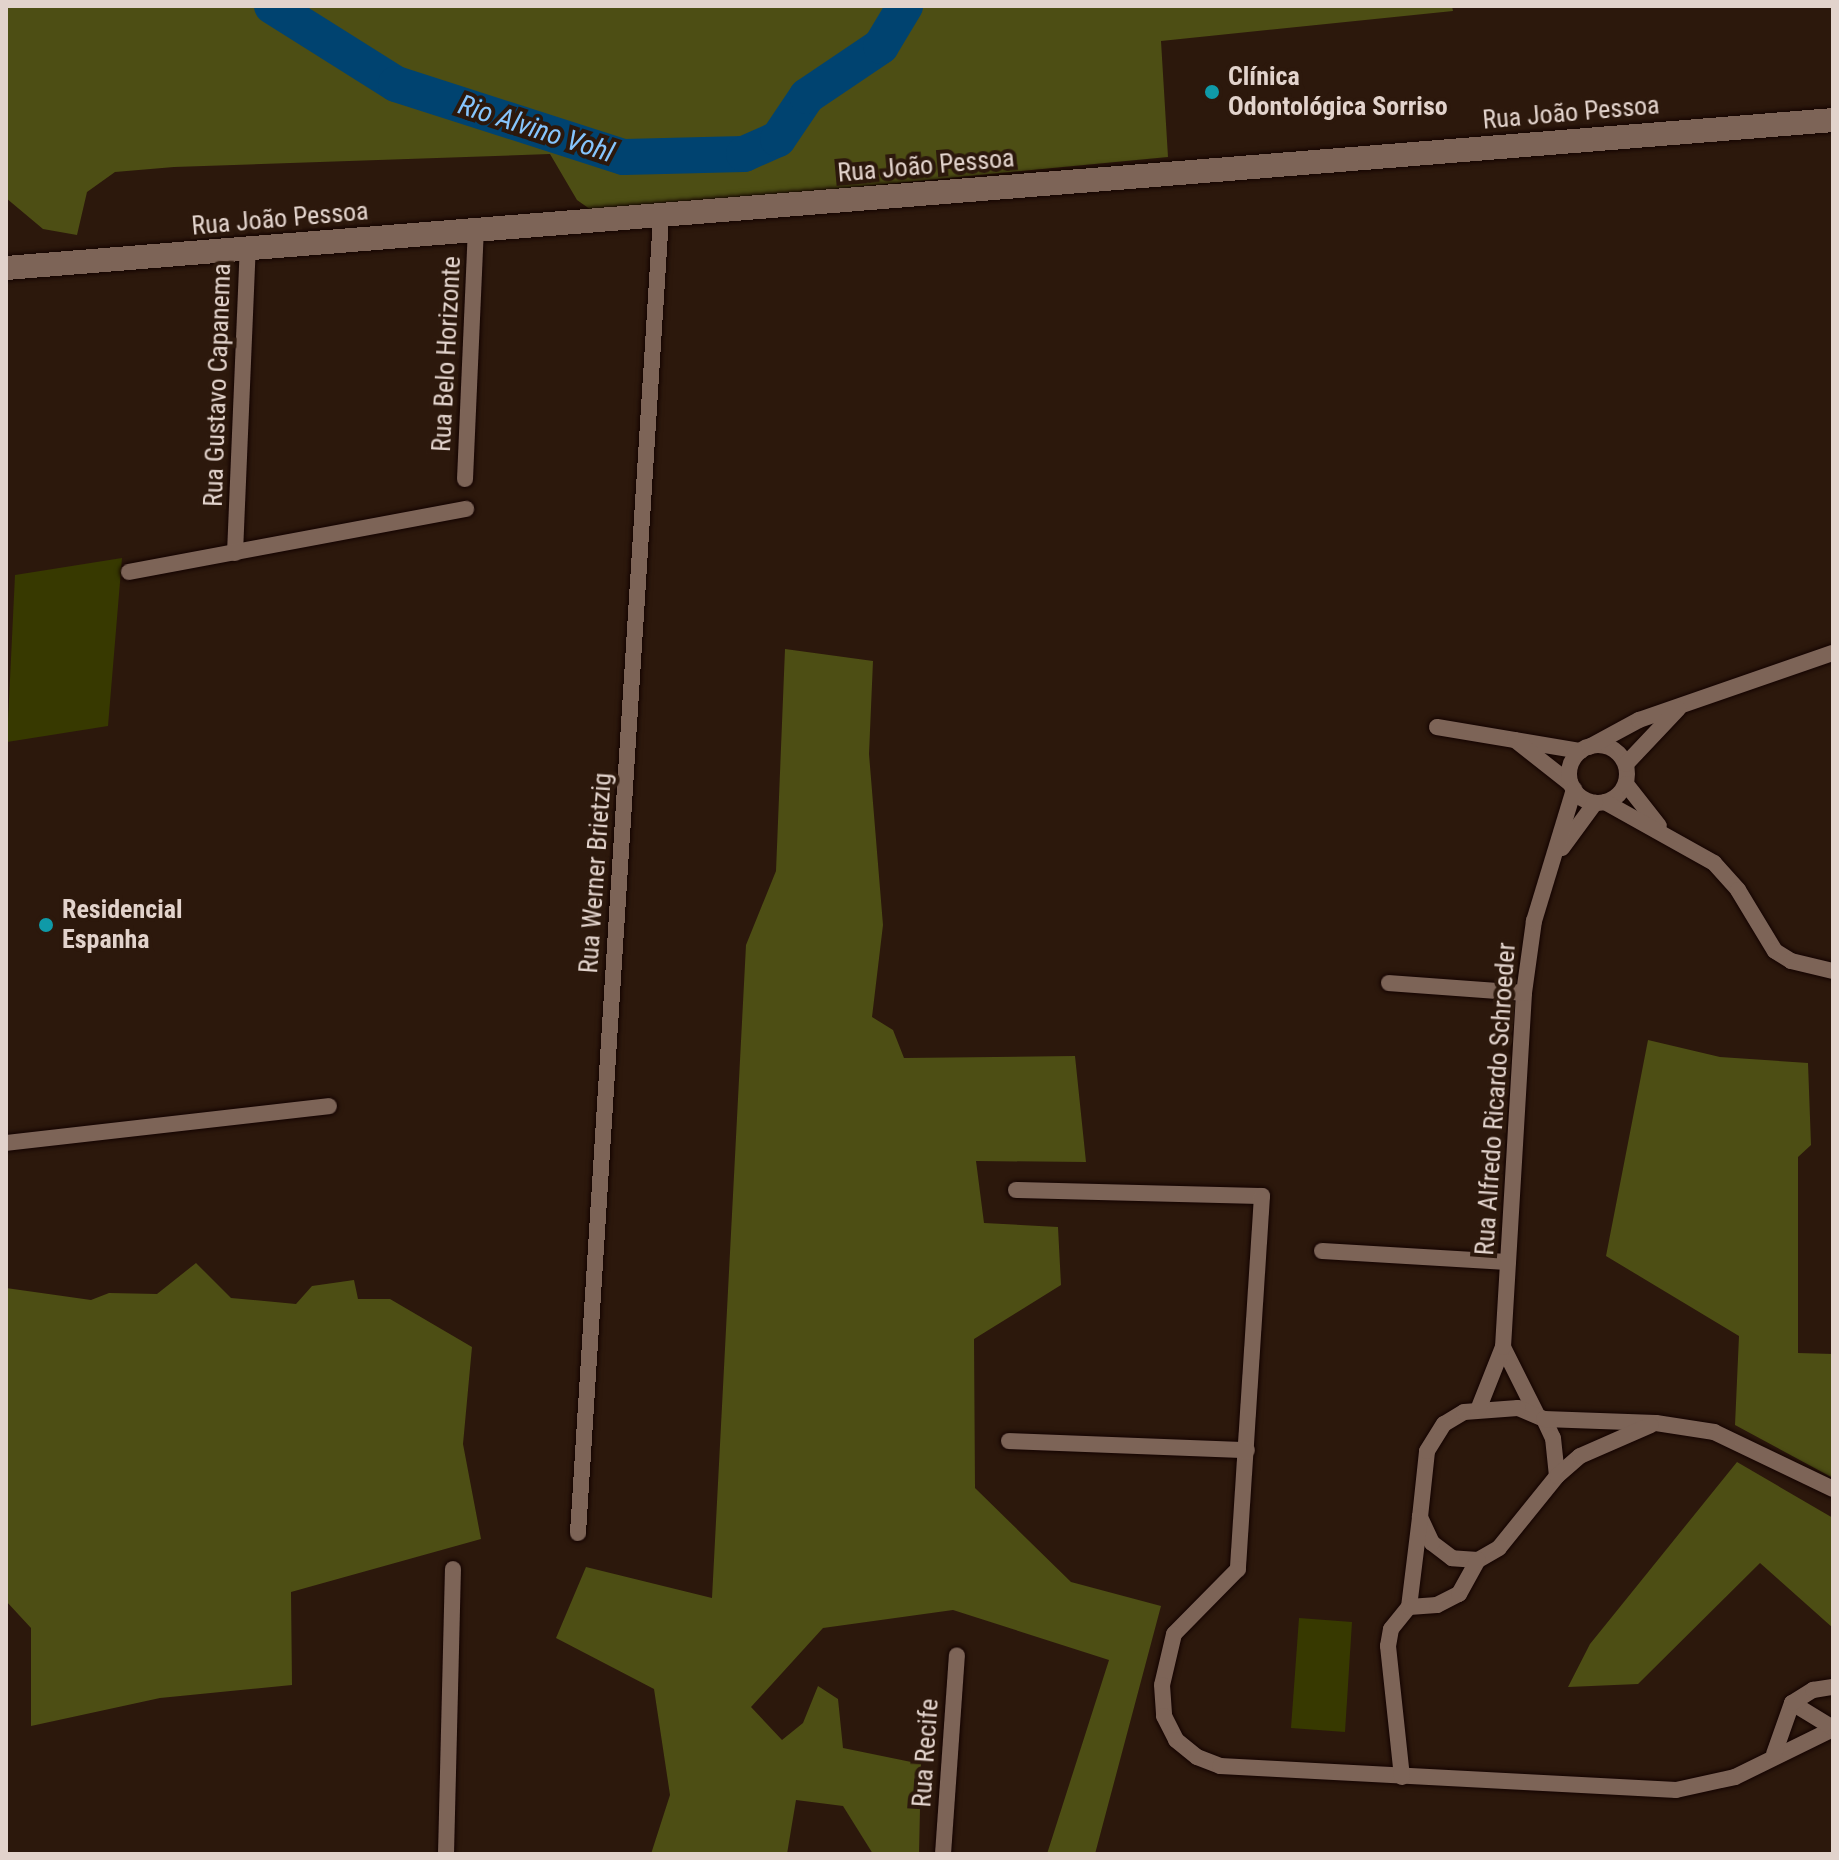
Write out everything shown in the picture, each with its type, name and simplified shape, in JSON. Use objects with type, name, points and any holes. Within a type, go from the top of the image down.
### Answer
[{"type":"street","name":"Rua João Pessoa","points":[[12,272],[248,249],[1833,120]]},
{"type":"street","name":"Rua Werner Brietzig","points":[[578,1533],[661,216]]},
{"type":"street","name":"Rua Belo Horizonte","points":[[465,479],[476,231]]},
{"type":"street","name":"Rua Gustavo Capanema","points":[[235,553],[248,249]]},
{"type":"street","points":[[129,572],[466,509]]},
{"type":"street","points":[[1572,786],[1570,765],[1585,749],[1639,720],[1833,653]]},
{"type":"street","points":[[1626,764],[1680,708]]},
{"type":"street","points":[[1437,727],[1585,749],[1615,750],[1626,764],[1626,784],[1663,830]]},
{"type":"street","points":[[1510,737],[1572,786],[1663,830],[1714,863],[1738,890],[1775,951],[1791,961],[1833,971]]},
{"type":"street","points":[[1600,802],[1626,784]]},
{"type":"street","name":"Rua Alfredo Ricardo Schroeder","points":[[1478,1410],[1503,1347],[1524,993],[1534,921],[1554,859],[1572,786]]},
{"type":"street","name":"Rua Alfredo Ricardo Schroeder","points":[[1554,859],[1600,802]]},
{"type":"street","points":[[1389,983],[1524,993]]},
{"type":"street","points":[[6,1143],[329,1106]]},
{"type":"street","points":[[1016,1190],[1262,1196],[1238,1569],[1174,1634],[1162,1685],[1164,1716],[1176,1740],[1220,1766],[1676,1790],[1735,1777],[1774,1754],[1809,1745],[1833,1729],[1792,1703]]},
{"type":"street","points":[[1322,1251],[1508,1262]]},
{"type":"street","name":"Rua Alfredo Ricardo Schroeder","points":[[1503,1347],[1540,1416]]},
{"type":"street","points":[[1402,1777],[1388,1646],[1391,1629],[1409,1607],[1427,1451],[1444,1424],[1478,1410],[1656,1423],[1734,1438],[1833,1489]]},
{"type":"street","points":[[1540,1416],[1553,1438],[1557,1476]]},
{"type":"street","points":[[1409,1607],[1437,1605],[1459,1594],[1478,1560],[1499,1548],[1528,1518],[1557,1476],[1580,1456],[1656,1423]]},
{"type":"street","points":[[1009,1441],[1247,1450]]},
{"type":"street","points":[[1420,1517],[1432,1543],[1452,1558],[1478,1560]]},
{"type":"street","points":[[446,1854],[453,1569]]},
{"type":"street","name":"Rua Recife","points":[[943,1854],[957,1655]]},
{"type":"street","points":[[1774,1754],[1792,1703],[1813,1690],[1833,1687]]},
{"type":"shaded area","points":[[6,6],[1452,6],[1453,11],[1161,41],[1168,157],[594,212],[577,200],[550,154],[174,167],[115,172],[87,192],[77,235],[43,229],[6,198]]},
{"type":"shaded area","points":[[122,558],[108,726],[7,742],[15,575]]},
{"type":"shaded area","points":[[785,649],[873,661],[869,754],[883,925],[872,1017],[893,1030],[904,1058],[1075,1056],[1086,1162],[976,1161],[984,1223],[1058,1227],[1061,1285],[974,1339],[975,1488],[1071,1582],[1161,1606],[1095,1854],[1047,1854],[1109,1660],[953,1610],[823,1628],[751,1707],[782,1740],[803,1723],[818,1686],[838,1699],[843,1748],[921,1764],[919,1854],[873,1854],[843,1806],[796,1800],[787,1854],[651,1854],[670,1795],[654,1689],[556,1638],[586,1567],[712,1598],[746,945],[776,871]]},
{"type":"shaded area","points":[[1648,1040],[1720,1057],[1808,1063],[1811,1145],[1798,1157],[1798,1353],[1833,1354],[1833,1478],[1735,1425],[1739,1336],[1606,1256]]},
{"type":"shaded area","points":[[196,1263],[231,1298],[296,1304],[312,1286],[354,1280],[358,1299],[390,1299],[472,1347],[463,1444],[481,1539],[291,1592],[292,1685],[160,1698],[31,1726],[31,1628],[6,1601],[6,1288],[91,1300],[109,1293],[157,1294]]},
{"type":"shaded area","points":[[1737,1462],[1833,1518],[1833,1628],[1760,1563],[1638,1684],[1568,1687],[1590,1644]]},
{"type":"shaded area","points":[[1299,1618],[1352,1622],[1345,1732],[1291,1728]]},
{"type":"waterway","name":"Rio Alvino Vohl","points":[[272,6],[396,84],[624,157],[744,154],[778,139],[807,96],[881,46],[905,6]]},
{"type":"place","name":"Clínica Odontológica Sorriso","points":[[1212,92]]},
{"type":"place","name":"Residencial Espanha","points":[[46,925]]}]
